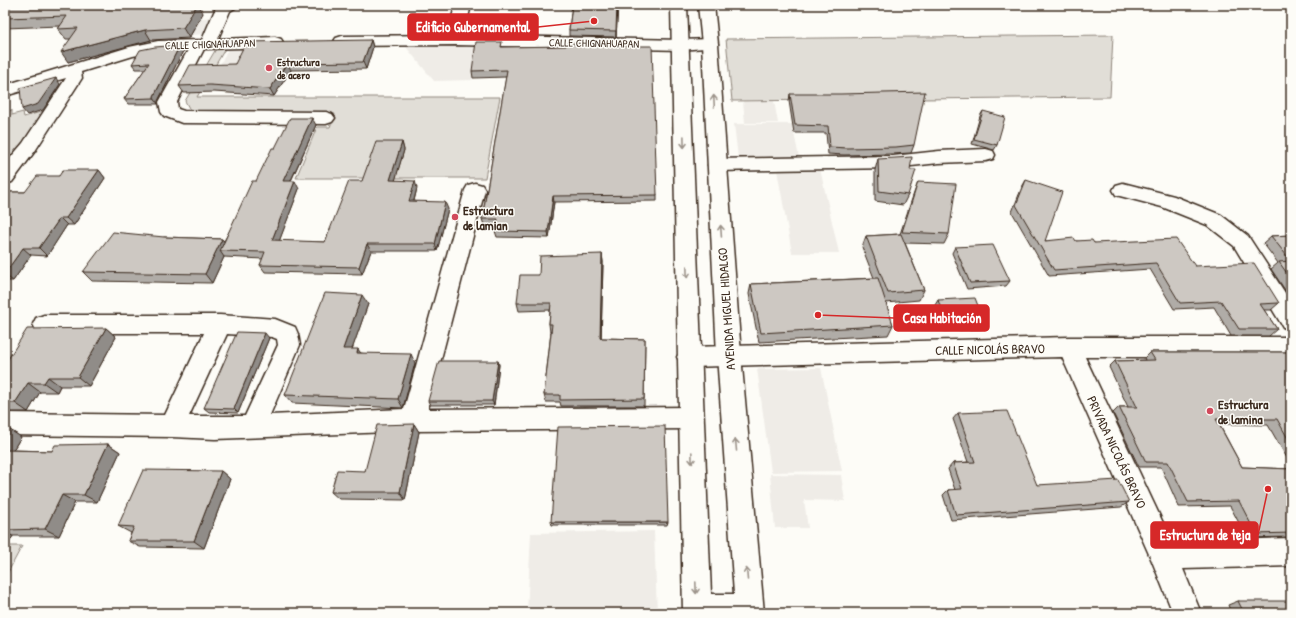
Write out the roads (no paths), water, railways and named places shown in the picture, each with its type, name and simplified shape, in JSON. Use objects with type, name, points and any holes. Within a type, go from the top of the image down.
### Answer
[{"type":"street","points":[[230,5],[223,8],[204,43],[168,102],[170,112],[182,117],[326,118]]},
{"type":"street","points":[[455,40],[463,5]]},
{"type":"street","points":[[679,5],[682,46],[697,611],[750,611]]},
{"type":"street","name":"AVENIDA MIGUEL HIDALGO","points":[[706,5],[710,44],[729,355],[750,611]]},
{"type":"street","name":"CALLE CHIGNAHUAPAN","points":[[328,42],[455,40],[682,46],[710,44]]},
{"type":"street","name":"CALLE CHIGNAHUAPAN","points":[[5,91],[129,52],[158,46],[204,43],[288,42]]},
{"type":"street","points":[[5,177],[29,147],[74,78],[72,70]]},
{"type":"street","points":[[717,165],[894,162],[939,157],[986,155]]},
{"type":"street","points":[[413,420],[474,190]]},
{"type":"street","points":[[1123,190],[1167,200],[1214,220],[1241,241],[1291,321]]},
{"type":"street","points":[[44,324],[220,324],[275,328],[287,334],[289,345],[253,425]]},
{"type":"street","points":[[172,426],[220,324]]},
{"type":"street","name":"CALLE NICOLÁS BRAVO","points":[[690,357],[1069,347],[1291,347]]},
{"type":"street","name":"PRIVADA NICOLÁS BRAVO","points":[[1069,347],[1164,556],[1188,613]]},
{"type":"street","points":[[5,424],[215,428],[253,425],[413,420],[691,418]]},
{"type":"street","points":[[1164,556],[1291,552]]},
{"type":"place","name":"Edificio Gubernamental","points":[[594,21]]},
{"type":"place","name":"Estructura de acero","points":[[269,68]]},
{"type":"place","name":"Estructura de lamian","points":[[455,217]]},
{"type":"place","name":"Casa Habitación","points":[[818,315]]},
{"type":"place","name":"Estructura de lamina","points":[[1210,411]]},
{"type":"place","name":"Estructura de teja","points":[[1268,489]]}]
